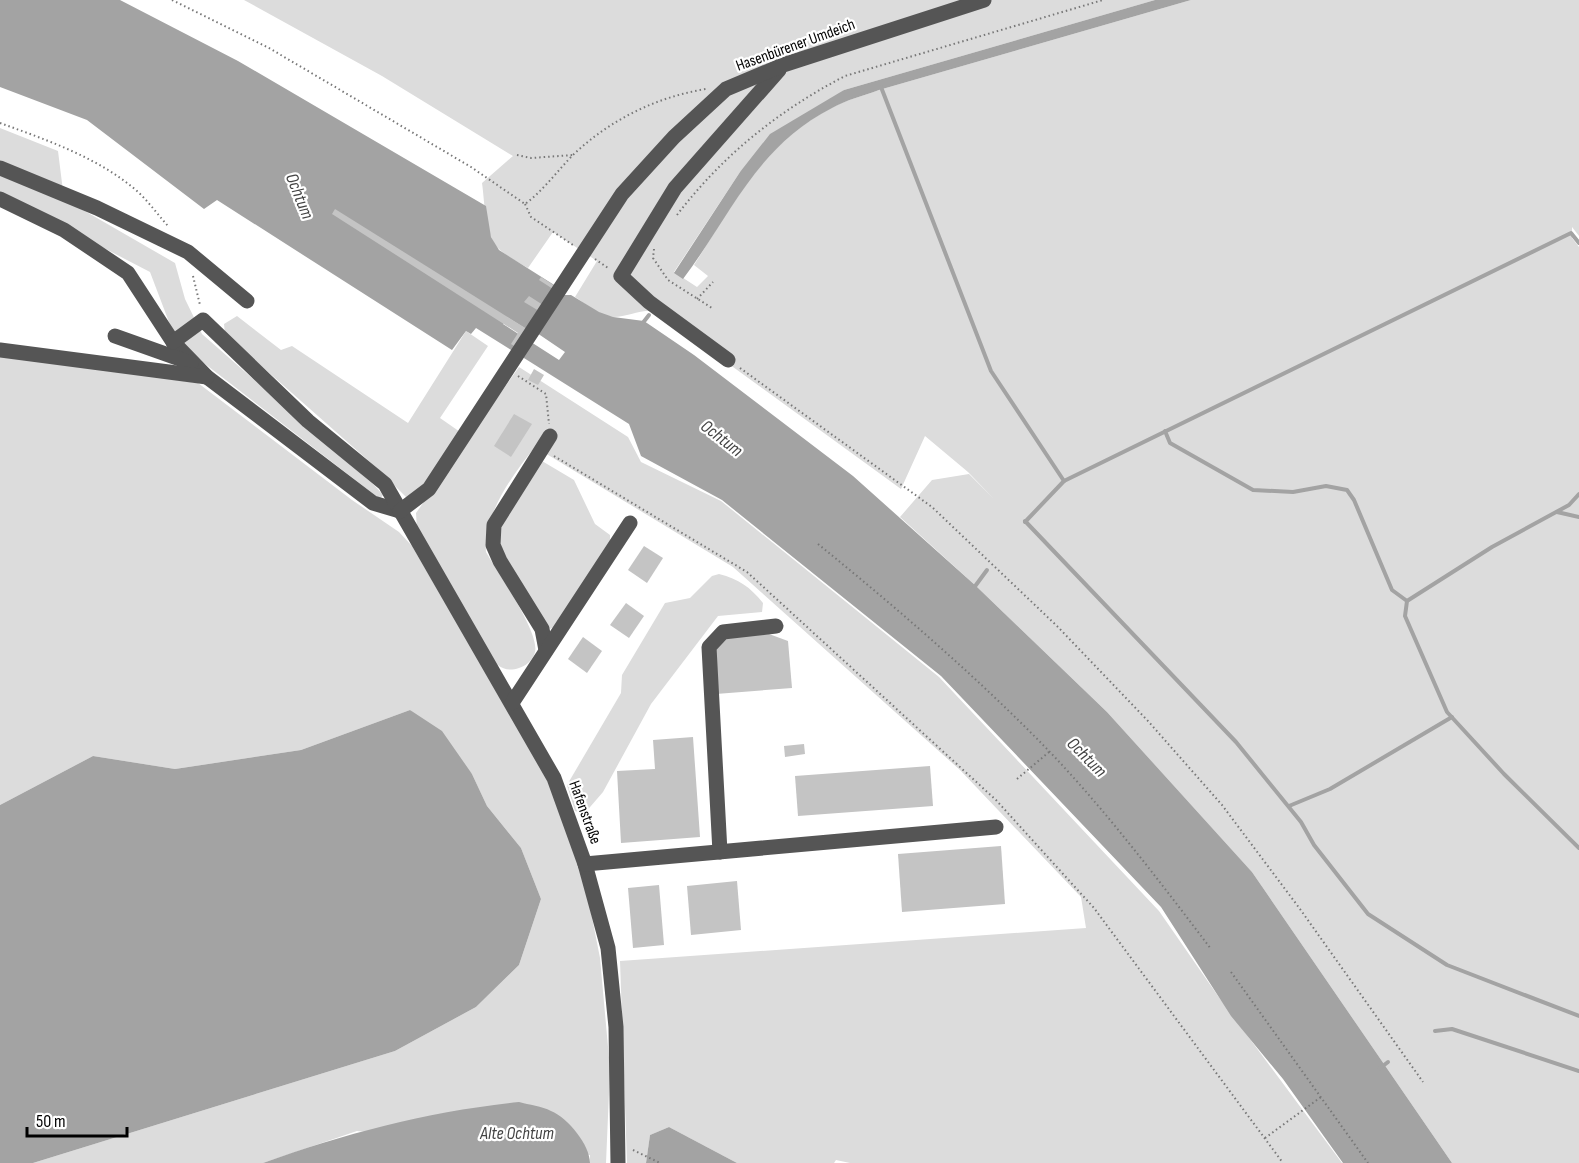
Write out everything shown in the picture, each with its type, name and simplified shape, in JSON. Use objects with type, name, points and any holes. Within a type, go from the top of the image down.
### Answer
[{"type":"street","name":"Hasenbürener Umdeich","points":[[400,511],[429,489],[519,355],[602,225],[644,167],[726,89],[783,65],[984,0]]},
{"type":"street","points":[[728,360],[649,302],[621,276],[675,188],[783,65]]},
{"type":"street","points":[[0,168],[97,208],[188,252],[247,301]]},
{"type":"street","points":[[0,199],[64,230],[128,273],[172,342],[207,377],[373,503],[400,511]]},
{"type":"street","points":[[172,342],[203,320]]},
{"type":"street","name":"Hafenstraße","points":[[203,320],[308,421],[385,484],[554,778],[585,864],[602,920],[612,977],[616,1027],[618,1163]]},
{"type":"street","points":[[115,336],[195,365]]},
{"type":"street","points":[[0,350],[207,377]]},
{"type":"street","points":[[546,650],[542,629],[500,561],[494,545],[494,525],[550,436]]},
{"type":"street","points":[[512,703],[630,523]]},
{"type":"street","points":[[720,852],[709,647],[723,632],[777,626]]},
{"type":"street","points":[[585,864],[996,827]]},
{"type":"path","points":[[172,0],[269,48],[471,167],[525,204],[531,217],[621,276]]},
{"type":"path","points":[[674,218],[754,133],[803,98],[844,76],[1103,0]]},
{"type":"path","points":[[525,204],[539,194],[573,155],[613,124],[650,104],[678,94],[726,89]]},
{"type":"path","points":[[0,123],[80,155],[111,172],[138,192],[169,227]]},
{"type":"path","points":[[517,154],[531,158],[573,155]]},
{"type":"path","points":[[655,245],[653,258],[668,280],[712,308]]},
{"type":"path","points":[[193,274],[203,320]]},
{"type":"path","points":[[697,299],[713,282]]},
{"type":"path","points":[[728,360],[918,495],[1058,627],[1148,721],[1222,805],[1300,909],[1423,1082]]},
{"type":"path","points":[[509,370],[546,394],[553,455],[747,572],[996,800],[1094,908],[1283,1163]]},
{"type":"path","points":[[818,544],[912,621],[1049,752],[1152,871],[1211,949]]},
{"type":"path","points":[[1017,779],[1049,752]]},
{"type":"path","points":[[1231,972],[1368,1163]]},
{"type":"path","points":[[1264,1138],[1321,1097]]},
{"type":"path","points":[[644,1155],[660,1163]]},
{"type":"shaded area","points":[[244,0],[1155,0],[844,90],[740,172],[674,272],[697,287],[708,276],[694,265],[737,198],[768,157],[807,123],[831,108],[879,90],[1191,0],[1579,0],[1579,236],[1572,227],[1572,238],[1579,247],[1579,1163],[1452,1163],[1252,872],[1107,712],[976,586],[900,517],[932,480],[969,474],[994,499],[968,472],[925,436],[901,489],[656,311],[613,317],[598,312],[575,297],[597,261],[553,232],[528,268],[510,257],[500,250],[491,236],[486,219],[482,183],[513,156],[382,76]]},
{"type":"shaded area","points":[[0,128],[58,151],[64,199],[175,263],[185,299],[202,334],[374,485],[383,495],[380,499],[187,350],[172,330],[150,272],[0,194]]},
{"type":"shaded area","points":[[237,316],[281,350],[292,346],[408,423],[466,331],[488,346],[440,418],[463,434],[426,486],[409,500],[378,469],[225,334],[224,324]]},
{"type":"shaded area","points":[[0,355],[198,383],[352,500],[399,532],[412,546],[549,780],[586,887],[600,958],[610,1069],[606,1163],[590,1163],[590,1155],[357,1131],[263,1163],[33,1163],[395,1051],[476,1007],[519,965],[541,899],[521,848],[487,806],[472,774],[410,710],[301,750],[175,769],[93,756],[0,805]]},
{"type":"shaded area","points":[[519,367],[628,437],[641,462],[721,501],[939,677],[1159,911],[1218,996],[1342,1163],[850,1163],[836,1160],[834,1163],[737,1163],[669,1127],[650,1135],[646,1163],[627,1163],[620,961],[1086,928],[1081,897],[960,770],[733,567],[535,447],[509,482],[494,510],[486,538],[486,552],[525,617],[535,643],[535,652],[527,664],[514,669],[505,669],[491,659],[417,529],[416,513]]},
{"type":"shaded area","points":[[542,461],[574,480],[595,524],[610,535],[610,542],[559,624],[550,629],[543,622],[496,539],[498,523]]},
{"type":"shaded area","points":[[719,574],[732,578],[749,588],[763,603],[762,612],[718,616],[651,704],[603,792],[584,814],[575,811],[567,785],[621,693],[622,675],[665,603],[690,598],[712,576]]},
{"type":"water","name":"Ochtum","points":[[0,0],[120,0],[238,61],[486,206],[491,237],[499,250],[559,288],[531,332],[507,317],[503,324],[559,360],[565,352],[537,333],[561,295],[571,295],[599,312],[613,317],[644,321],[694,355],[853,476],[976,586],[1107,712],[1252,872],[1452,1163],[1343,1163],[1283,1079],[1231,1016],[1161,907],[941,676],[722,500],[641,456],[629,424],[476,328],[471,334],[466,331],[452,350],[217,200],[204,209],[87,120],[0,87]]},
{"type":"water","points":[[1155,0],[1191,0],[879,90],[832,108],[805,124],[783,142],[747,184],[683,279],[674,273],[740,172],[770,134],[844,90]]},
{"type":"water","points":[[410,710],[442,731],[472,774],[487,806],[521,848],[541,899],[519,965],[476,1007],[395,1051],[33,1163],[0,1163],[0,805],[93,756],[175,769],[301,750]]},
{"type":"water","name":"Alte Ochtum","points":[[519,1102],[547,1109],[571,1126],[582,1140],[590,1163],[263,1163],[326,1142],[421,1117]]},
{"type":"water","points":[[669,1127],[737,1163],[646,1163],[650,1135]]},
{"type":"building","points":[[335,209],[527,329],[539,311],[524,302],[529,296],[543,305],[553,289],[539,280],[541,277],[558,288],[519,349],[511,344],[518,333],[332,214]]},
{"type":"building","points":[[534,369],[544,375],[538,385],[528,380]]},
{"type":"building","points":[[514,414],[532,424],[511,457],[494,446]]},
{"type":"building","points":[[644,546],[663,558],[647,583],[628,570]]},
{"type":"building","points":[[626,603],[644,616],[629,638],[610,625]]},
{"type":"building","points":[[769,634],[788,641],[792,688],[716,694],[716,644],[725,638]]},
{"type":"building","points":[[583,637],[602,651],[587,673],[568,659]]},
{"type":"building","points":[[693,737],[700,837],[621,843],[617,771],[655,769],[653,740]]},
{"type":"building","points":[[804,744],[805,754],[785,757],[784,746]]},
{"type":"building","points":[[930,766],[933,806],[798,816],[795,776]]},
{"type":"building","points":[[1001,846],[1005,904],[902,912],[898,854]]},
{"type":"building","points":[[737,881],[741,930],[691,935],[687,886]]},
{"type":"building","points":[[659,885],[664,945],[633,948],[628,888]]},
{"type":"waterway","points":[[881,87],[991,371],[1064,481]]},
{"type":"waterway","points":[[1025,522],[1064,481],[1571,233],[1579,243]]},
{"type":"waterway","points":[[642,324],[649,315]]},
{"type":"waterway","points":[[1165,431],[1170,443],[1253,490],[1293,492],[1326,486],[1347,490],[1354,500],[1392,590],[1407,601]]},
{"type":"waterway","points":[[1579,494],[1569,505],[1492,547],[1407,601],[1405,616],[1447,712],[1504,774],[1579,848]]},
{"type":"waterway","points":[[1557,512],[1579,517]]},
{"type":"waterway","points":[[1025,521],[1236,742],[1301,822],[1314,845],[1368,914],[1447,965],[1579,1016]]},
{"type":"waterway","points":[[973,589],[987,570]]},
{"type":"waterway","points":[[1289,806],[1330,789],[1452,717]]},
{"type":"waterway","points":[[1435,1031],[1452,1029],[1579,1071]]},
{"type":"waterway","points":[[1379,1069],[1388,1062]]}]
